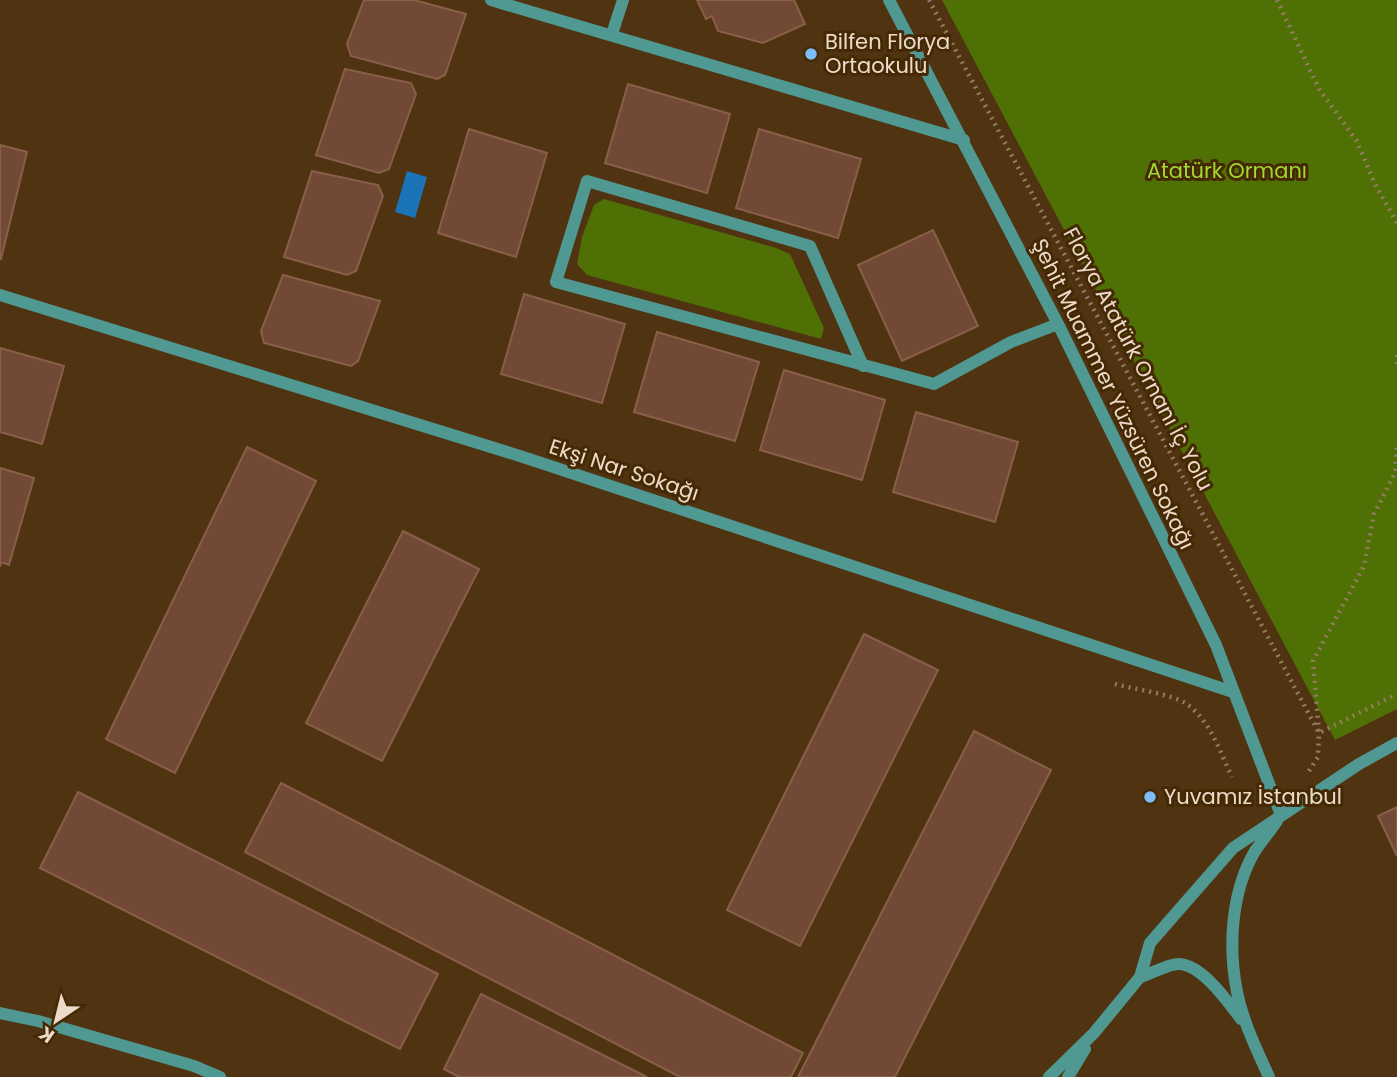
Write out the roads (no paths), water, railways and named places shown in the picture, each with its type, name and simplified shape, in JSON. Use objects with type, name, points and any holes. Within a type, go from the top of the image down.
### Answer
[{"type":"street","points":[[491,0],[964,140]]},
{"type":"street","points":[[612,34],[623,0]]},
{"type":"street","name":"Şehit Muammer Yüzsüren Sokağı","points":[[889,0],[1058,324],[1216,645],[1281,814]]},
{"type":"street","points":[[863,366],[810,246],[587,181],[556,282],[863,366],[934,384],[1011,342],[1058,324]]},
{"type":"street","name":"Ekşi Nar Sokağı","points":[[0,295],[520,456],[1233,692]]},
{"type":"street","points":[[1049,1077],[1094,1033],[1140,977],[1150,943],[1233,848],[1359,764],[1397,743]]},
{"type":"street","points":[[1269,1077],[1248,1028],[1237,992],[1232,942],[1237,897],[1254,853],[1281,814]]},
{"type":"street","points":[[1140,977],[1178,964],[1199,972],[1223,995],[1248,1028]]},
{"type":"street","points":[[0,1013],[38,1021],[194,1066],[220,1077]]},
{"type":"street","points":[[1068,1077],[1094,1033]]},
{"type":"water","points":[[407,171],[427,177],[415,218],[395,212]]},
{"type":"place","name":"Bilfen Florya Ortaokulu","points":[[811,54]]},
{"type":"place","name":"Yuvamız İstanbul","points":[[1150,797]]},
{"type":"park label","name":"Atatürk Ormanı","points":[[1227,171]]}]
